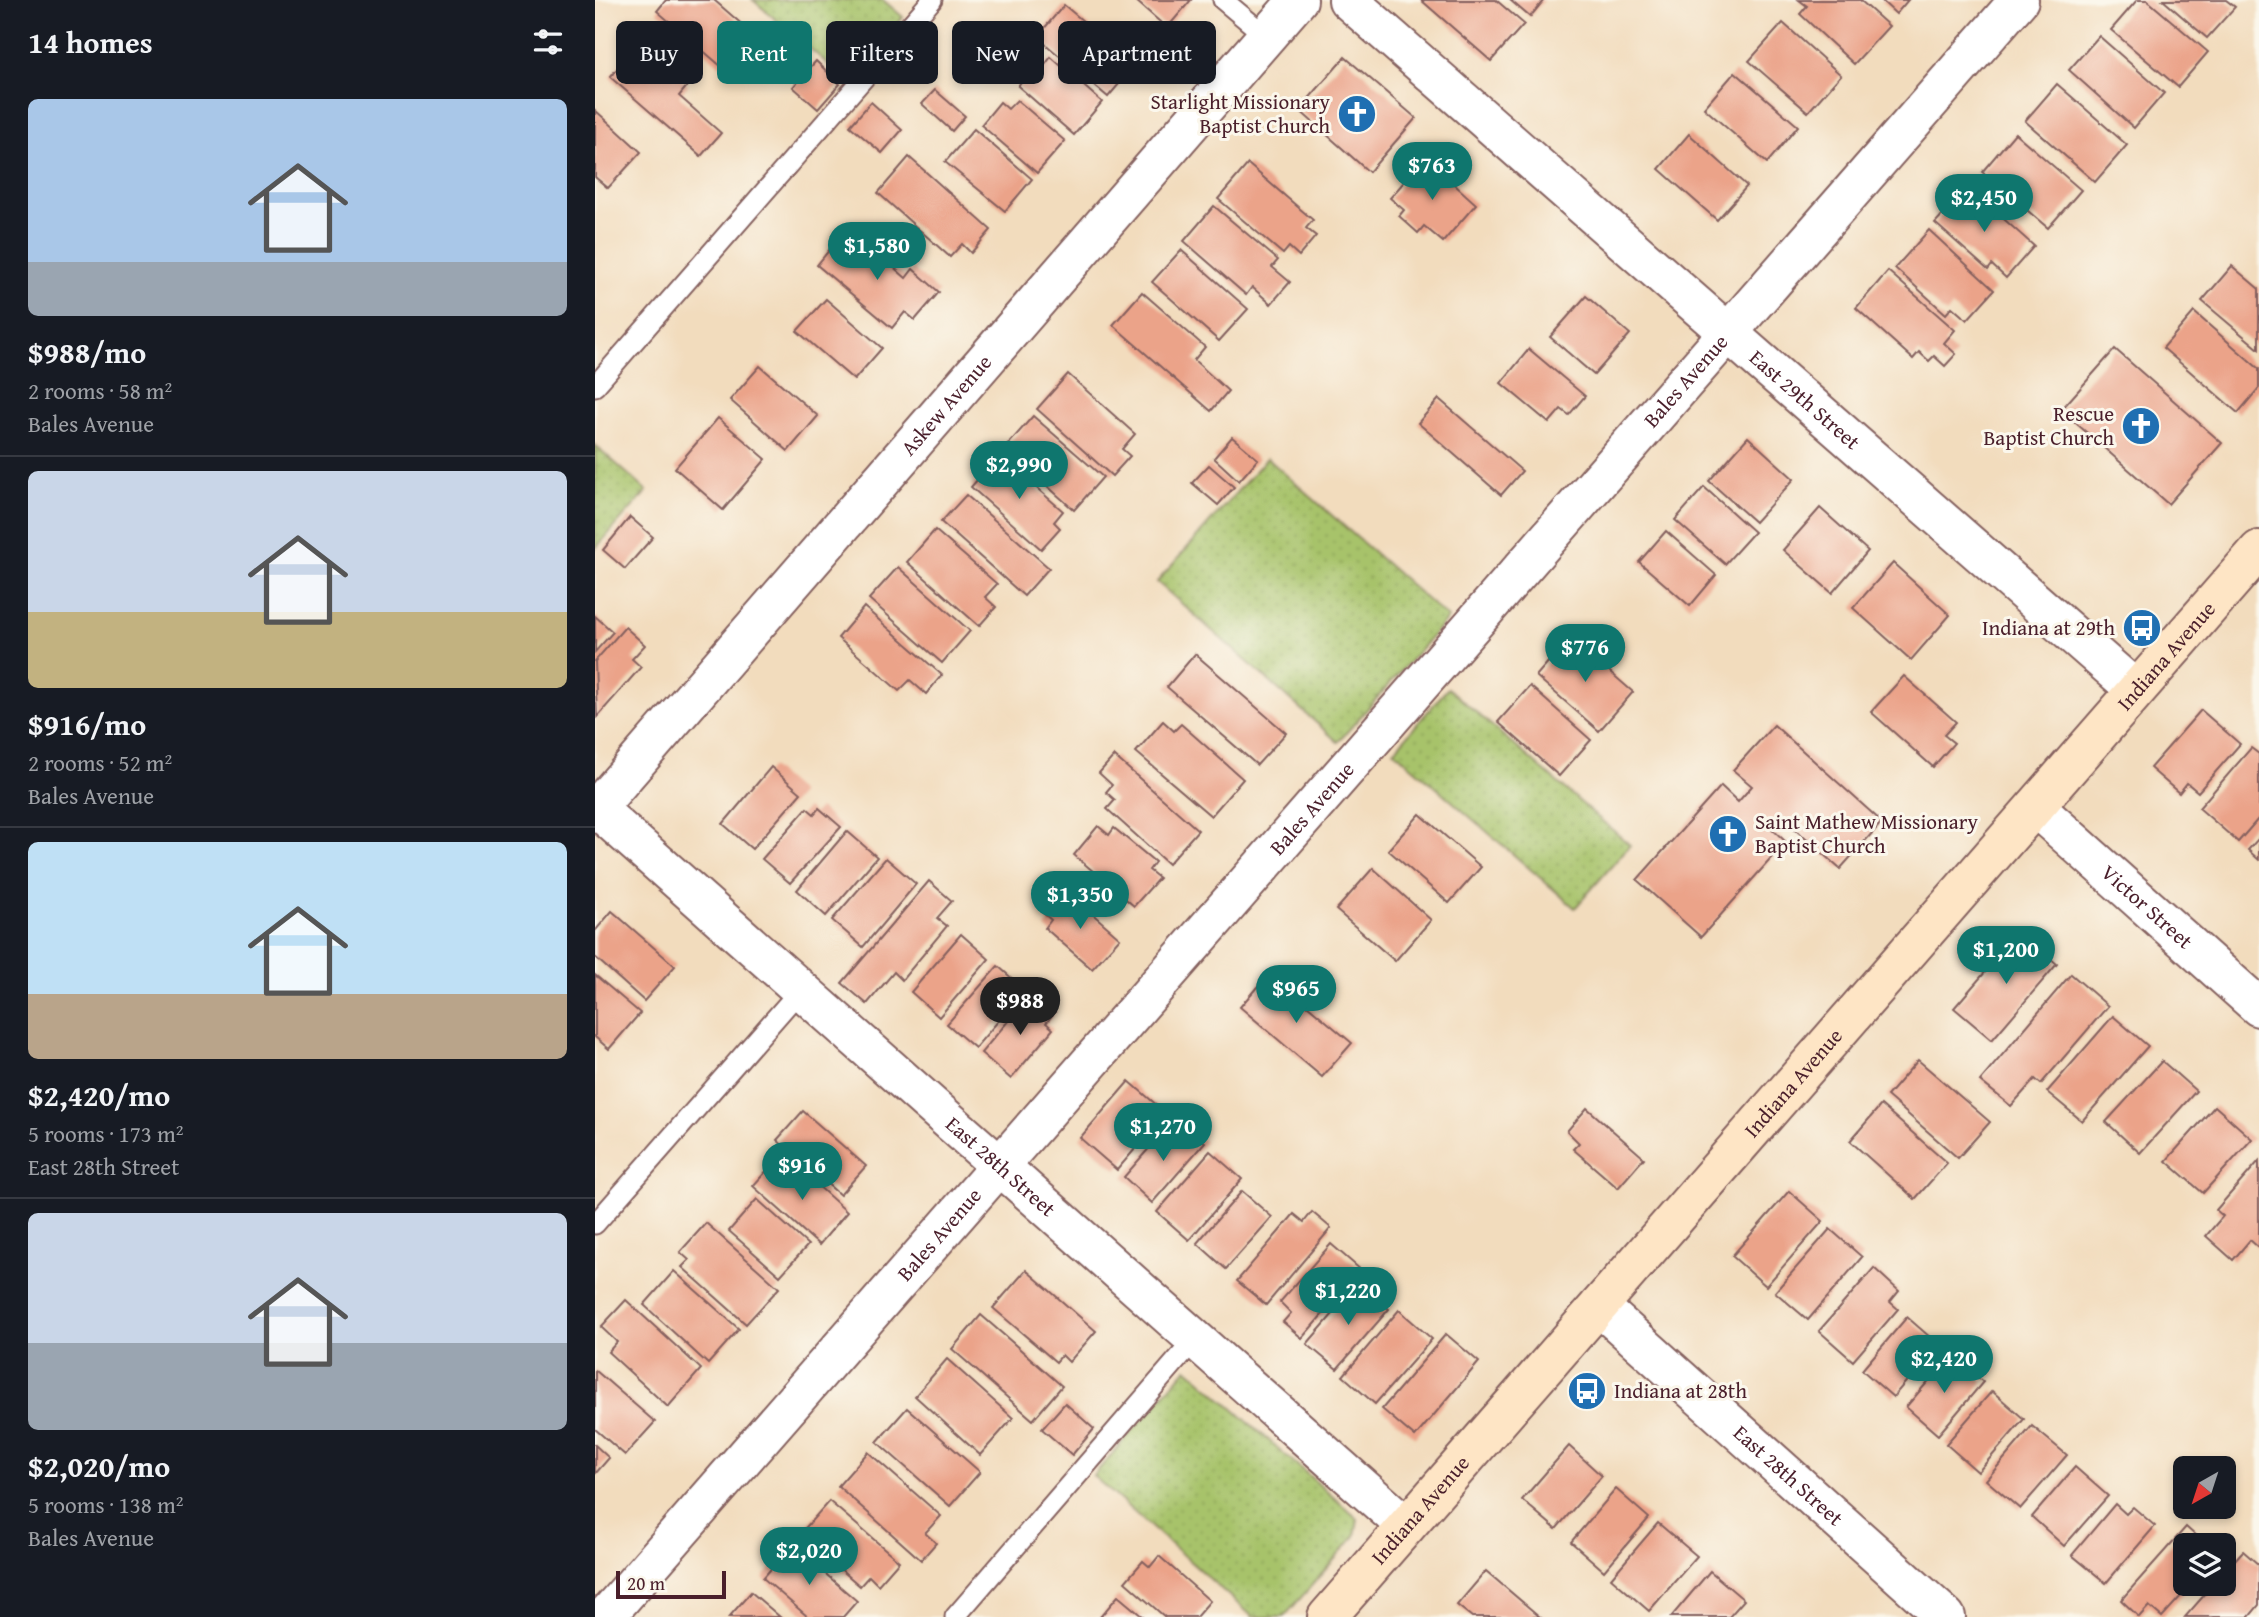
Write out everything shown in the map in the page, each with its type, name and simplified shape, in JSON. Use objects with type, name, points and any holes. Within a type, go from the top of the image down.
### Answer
[{"type":"street","name":"Askew Avenue","points":[[595,808],[1298,0]]},
{"type":"street","name":"East 29th Street","points":[[1348,0],[2136,690]]},
{"type":"street","name":"Bales Avenue","points":[[605,1617],[2019,0]]},
{"type":"street","name":"Indiana Avenue","points":[[1328,1617],[2259,550]]},
{"type":"street","name":"Victor Street","points":[[2035,807],[2259,1007]]},
{"type":"street","name":"East 28th Street","points":[[595,808],[802,988],[1406,1526]]},
{"type":"street","name":"East 28th Street","points":[[1599,1306],[1946,1617]]},
{"type":"lane","points":[[595,386],[932,0]]},
{"type":"lane","points":[[1223,0],[1266,36]]},
{"type":"lane","points":[[595,1224],[802,988]]},
{"type":"lane","points":[[955,1617],[1196,1338]]},
{"type":"green space","points":[[753,0],[883,0],[903,17],[900,21],[826,21],[826,62],[812,50],[812,21],[778,21]]},
{"type":"green space","points":[[595,445],[647,491],[595,549]]},
{"type":"green space","points":[[1267,458],[1448,618],[1338,742],[1157,582]]},
{"type":"green space","points":[[1448,688],[1630,845],[1575,908],[1394,751]]},
{"type":"green space","points":[[1187,1368],[1358,1519],[1355,1536],[1284,1617],[1253,1617],[1093,1476]]},
{"type":"building","points":[[666,0],[714,0],[738,21],[717,21],[717,63],[703,51],[703,21],[669,21],[657,11]]},
{"type":"building","points":[[1135,0],[1191,0],[1173,21],[1159,21]]},
{"type":"building","points":[[1421,0],[1496,0],[1524,24],[1491,61]]},
{"type":"building","points":[[1510,0],[1544,0],[1530,17]]},
{"type":"building","points":[[1799,0],[1860,0],[1889,26],[1854,64],[1800,14],[1807,6]]},
{"type":"building","points":[[1881,0],[1908,0],[1896,14]]},
{"type":"building","points":[[2137,0],[2147,0],[2208,52],[2178,87],[2111,30]]},
{"type":"building","points":[[2163,0],[2226,0],[2235,7],[2207,38]]},
{"type":"building","points":[[1064,5],[1083,21],[1058,21],[1058,55],[1044,43],[1044,29]]},
{"type":"building","points":[[1783,23],[1841,75],[1808,112],[1749,61]]},
{"type":"building","points":[[2099,36],[2164,93],[2134,128],[2069,70]]},
{"type":"building","points":[[1051,57],[1058,63],[1058,84],[1082,84],[1102,102],[1074,135],[1018,86],[1044,84],[1044,66]]},
{"type":"building","name":"Starlight Missionary Baptist Church","points":[[1345,57],[1416,118],[1369,172],[1299,110]]},
{"type":"building","points":[[816,61],[826,71],[826,84],[840,84],[818,109],[793,87],[796,84],[812,84],[812,66]]},
{"type":"building","points":[[616,70],[616,82],[610,77]]},
{"type":"building","points":[[1735,72],[1798,126],[1767,163],[1704,108]]},
{"type":"building","points":[[618,84],[687,84],[679,96],[721,133],[701,156]]},
{"type":"building","points":[[1093,84],[1119,84],[1108,97]]},
{"type":"building","points":[[2057,84],[2127,145],[2095,182],[2025,121]]},
{"type":"building","points":[[935,90],[965,116],[952,131],[922,104]]},
{"type":"building","points":[[1017,100],[1065,141],[1037,173],[981,125],[1000,102],[1008,109]]},
{"type":"building","points":[[871,102],[902,130],[882,153],[850,126]]},
{"type":"building","points":[[595,110],[641,152],[608,188],[595,177]]},
{"type":"building","points":[[974,129],[1032,179],[1005,211],[945,162]]},
{"type":"building","points":[[2015,133],[2081,190],[2048,228],[1982,172]]},
{"type":"building","points":[[1689,134],[1747,186],[1717,220],[1659,169]]},
{"type":"building","points":[[909,157],[991,230],[971,253],[962,244],[950,257],[878,193]]},
{"type":"building","points":[[1425,158],[1476,204],[1443,242],[1424,226],[1418,233],[1399,216],[1404,210],[1390,198]]},
{"type":"building","points":[[1248,164],[1313,220],[1306,228],[1316,236],[1299,256],[1289,247],[1283,254],[1218,199]]},
{"type":"building","points":[[1968,187],[2034,246],[2006,278],[1992,265],[1988,270],[1935,223]]},
{"type":"building","points":[[1214,206],[1278,260],[1272,267],[1290,282],[1271,304],[1252,287],[1246,295],[1184,241]]},
{"type":"building","points":[[1929,230],[1994,290],[1967,320],[1952,307],[1946,314],[1895,268]]},
{"type":"building","points":[[839,238],[851,249],[860,238],[906,278],[913,269],[939,292],[915,320],[905,312],[892,328],[817,265]]},
{"type":"building","points":[[1181,250],[1248,309],[1219,341],[1152,282]]},
{"type":"building","points":[[2232,266],[2259,289],[2259,349],[2202,301]]},
{"type":"building","points":[[1888,271],[1955,330],[1944,343],[1956,354],[1945,366],[1934,356],[1929,361],[1919,352],[1913,359],[1856,308]]},
{"type":"building","points":[[1142,292],[1205,347],[1194,360],[1228,391],[1211,411],[1113,325]]},
{"type":"building","points":[[1586,296],[1630,334],[1594,375],[1550,337]]},
{"type":"building","points":[[826,299],[882,348],[854,380],[797,331]]},
{"type":"building","points":[[2194,312],[2259,369],[2259,388],[2238,413],[2163,348]]},
{"type":"building","points":[[1529,349],[1585,396],[1569,415],[1561,409],[1549,423],[1501,383]]},
{"type":"building","name":"Rescue Baptist Church","points":[[2115,349],[2222,443],[2168,504],[2061,410]]},
{"type":"building","points":[[760,366],[818,416],[788,451],[730,400]]},
{"type":"building","points":[[1068,374],[1135,434],[1122,449],[1130,456],[1112,476],[1037,409]]},
{"type":"building","points":[[1439,399],[1522,471],[1501,495],[1418,423]]},
{"type":"building","points":[[1033,416],[1103,477],[1074,510],[1005,448]]},
{"type":"building","points":[[718,418],[766,459],[723,510],[675,468]]},
{"type":"building","points":[[1232,437],[1258,459],[1239,481],[1214,458]]},
{"type":"building","points":[[1748,437],[1794,479],[1755,522],[1709,481]]},
{"type":"building","points":[[999,455],[1063,511],[1054,522],[1060,528],[1041,549],[971,487]]},
{"type":"building","points":[[1209,465],[1234,487],[1218,505],[1192,483]]},
{"type":"building","points":[[1704,487],[1754,532],[1725,564],[1675,520]]},
{"type":"building","points":[[966,495],[1049,568],[1024,596],[941,522]]},
{"type":"building","points":[[1820,508],[1868,551],[1832,593],[1783,550]]},
{"type":"building","points":[[630,517],[653,537],[625,569],[603,550]]},
{"type":"building","points":[[935,530],[997,584],[985,597],[996,607],[979,626],[907,562]]},
{"type":"building","points":[[1666,531],[1716,575],[1690,606],[1639,562]]},
{"type":"building","points":[[1893,563],[1950,615],[1911,660],[1853,608]]},
{"type":"building","points":[[898,567],[970,631],[942,663],[869,599]]},
{"type":"building","points":[[864,607],[942,675],[926,694],[910,680],[899,691],[838,638]]},
{"type":"building","points":[[595,616],[613,632],[595,652]]},
{"type":"building","points":[[625,627],[645,645],[632,659],[641,667],[597,717],[595,661]]},
{"type":"building","points":[[1570,637],[1633,692],[1599,731],[1536,676]]},
{"type":"building","points":[[1195,654],[1286,733],[1257,765],[1167,687]]},
{"type":"building","points":[[1904,676],[1956,722],[1944,735],[1954,743],[1933,767],[1871,712]]},
{"type":"building","points":[[1530,686],[1591,740],[1559,776],[1498,722]]},
{"type":"building","points":[[2201,710],[2240,744],[2198,792],[2187,783],[2179,793],[2150,768]]},
{"type":"building","points":[[1163,721],[1174,731],[1181,724],[1243,779],[1211,816],[1136,752]]},
{"type":"building","name":"Saint Mathew Missionary Baptist Church","points":[[1774,725],[1882,822],[1840,869],[1779,815],[1769,826],[1786,842],[1701,937],[1637,880],[1721,786],[1738,802],[1752,786],[1733,770]]},
{"type":"building","points":[[2251,748],[2259,754],[2259,818],[2238,842],[2199,808]]},
{"type":"building","points":[[1114,756],[1198,830],[1168,864],[1107,809],[1115,800],[1106,792],[1112,785],[1099,773]]},
{"type":"building","points":[[771,767],[801,793],[752,849],[723,824]]},
{"type":"building","points":[[807,808],[814,814],[819,808],[841,827],[790,883],[762,859]]},
{"type":"building","points":[[1420,814],[1481,867],[1449,903],[1388,850]]},
{"type":"building","points":[[1098,826],[1109,835],[1114,828],[1155,862],[1149,870],[1159,878],[1134,906],[1074,855]]},
{"type":"building","points":[[847,831],[877,857],[826,916],[797,890]]},
{"type":"building","points":[[2259,838],[2259,860],[2248,850]]},
{"type":"building","points":[[886,858],[916,884],[863,947],[832,920]]},
{"type":"building","points":[[1373,868],[1431,920],[1395,961],[1336,910]]},
{"type":"building","points":[[929,881],[952,901],[937,918],[947,926],[902,980],[894,972],[867,1004],[842,983]]},
{"type":"building","points":[[1072,896],[1120,938],[1092,969],[1045,928],[1051,920],[1043,913],[1056,897],[1065,904]]},
{"type":"building","points":[[612,911],[675,966],[644,1001],[595,957],[595,931]]},
{"type":"building","points":[[2020,932],[2057,964],[1992,1040],[1954,1008]]},
{"type":"building","points":[[961,934],[989,959],[939,1017],[911,992]]},
{"type":"building","points":[[998,966],[1025,990],[975,1048],[947,1024]]},
{"type":"building","points":[[1269,973],[1352,1043],[1322,1077],[1240,1007]]},
{"type":"building","points":[[2071,974],[2108,1006],[2041,1084],[2035,1079],[2011,1106],[1980,1081]]},
{"type":"building","points":[[595,975],[640,1013],[609,1049],[595,1037]]},
{"type":"building","points":[[1032,993],[1055,1012],[1046,1023],[1053,1029],[1011,1079],[981,1053]]},
{"type":"building","points":[[2113,1016],[2148,1046],[2082,1121],[2047,1092]]},
{"type":"building","points":[[1918,1060],[1990,1122],[1958,1158],[1887,1096]]},
{"type":"building","points":[[2162,1061],[2196,1091],[2140,1153],[2106,1122]]},
{"type":"building","points":[[1129,1081],[1166,1113],[1117,1170],[1080,1138]]},
{"type":"building","points":[[1881,1105],[1947,1163],[1915,1199],[1850,1141]]},
{"type":"building","points":[[2215,1106],[2252,1139],[2203,1193],[2166,1161]]},
{"type":"building","points":[[1587,1108],[1644,1158],[1618,1188],[1573,1149],[1579,1143],[1567,1131]]},
{"type":"building","points":[[803,1111],[866,1166],[840,1195],[777,1140]]},
{"type":"building","points":[[1189,1128],[1205,1142],[1152,1203],[1124,1177],[1165,1130],[1178,1141]]},
{"type":"building","points":[[1210,1151],[1242,1179],[1189,1240],[1157,1212]]},
{"type":"building","points":[[2259,1161],[2259,1248],[2250,1240],[2233,1260],[2206,1236],[2223,1216],[2216,1210]]},
{"type":"building","points":[[794,1164],[847,1212],[819,1245],[753,1186],[771,1166],[783,1176]]},
{"type":"building","points":[[1242,1191],[1272,1217],[1226,1269],[1197,1243]]},
{"type":"building","points":[[1789,1191],[1823,1221],[1766,1286],[1732,1256]]},
{"type":"building","points":[[757,1199],[808,1245],[780,1276],[729,1231]]},
{"type":"building","points":[[1312,1212],[1331,1228],[1266,1305],[1237,1281],[1294,1214],[1304,1222]]},
{"type":"building","points":[[706,1223],[779,1288],[746,1324],[682,1267],[689,1260],[680,1252]]},
{"type":"building","points":[[1830,1229],[1862,1257],[1808,1320],[1775,1292]]},
{"type":"building","points":[[1331,1244],[1361,1270],[1302,1338],[1283,1322],[1291,1313],[1280,1302]]},
{"type":"building","points":[[1874,1268],[1899,1291],[1890,1302],[1898,1309],[1853,1361],[1819,1331]]},
{"type":"building","points":[[1026,1270],[1096,1331],[1069,1362],[1062,1355],[1056,1362],[993,1308]]},
{"type":"building","points":[[674,1271],[739,1329],[708,1364],[644,1305]]},
{"type":"building","points":[[1359,1284],[1389,1309],[1337,1369],[1307,1344]]},
{"type":"building","points":[[626,1300],[701,1369],[668,1407],[608,1352],[617,1342],[601,1327]]},
{"type":"building","points":[[1399,1310],[1432,1339],[1375,1404],[1343,1376]]},
{"type":"building","points":[[981,1315],[1062,1386],[1033,1420],[952,1349]]},
{"type":"building","points":[[1907,1317],[1938,1344],[1893,1397],[1862,1370]]},
{"type":"building","points":[[1446,1334],[1479,1362],[1415,1437],[1382,1409]]},
{"type":"building","points":[[1951,1355],[1983,1382],[1938,1435],[1906,1407]]},
{"type":"building","points":[[947,1359],[1013,1418],[980,1455],[915,1396]]},
{"type":"building","points":[[595,1370],[655,1422],[625,1455],[595,1429]]},
{"type":"building","points":[[1992,1391],[2024,1419],[1978,1472],[1946,1444]]},
{"type":"building","points":[[1065,1403],[1094,1429],[1072,1455],[1042,1429]]},
{"type":"building","points":[[907,1408],[980,1472],[950,1506],[877,1442]]},
{"type":"building","points":[[2032,1426],[2067,1455],[2020,1509],[1986,1480]]},
{"type":"building","points":[[595,1445],[609,1458],[595,1474]]},
{"type":"building","points":[[1569,1446],[1602,1476],[1556,1529],[1522,1500]]},
{"type":"building","points":[[868,1452],[941,1516],[925,1533],[936,1543],[921,1560],[838,1486]]},
{"type":"building","points":[[2075,1467],[2108,1496],[2064,1546],[2032,1517]]},
{"type":"building","points":[[1616,1489],[1649,1518],[1604,1571],[1571,1542]]},
{"type":"building","points":[[829,1501],[899,1561],[878,1585],[869,1576],[860,1586],[800,1534]]},
{"type":"building","points":[[2115,1504],[2126,1514],[2133,1507],[2155,1526],[2106,1583],[2072,1555]]},
{"type":"building","points":[[1658,1523],[1697,1556],[1649,1611],[1611,1578]]},
{"type":"building","points":[[2186,1527],[2193,1533],[2181,1533]]},
{"type":"building","points":[[2173,1542],[2173,1596],[2181,1596],[2162,1617],[2149,1606],[2139,1617],[2121,1600]]},
{"type":"building","points":[[792,1545],[857,1601],[843,1617],[808,1617],[763,1578]]},
{"type":"building","points":[[2243,1551],[2259,1565],[2259,1605],[2249,1617],[2185,1617],[2203,1596],[2236,1596],[2236,1559]]},
{"type":"building","points":[[1159,1556],[1210,1601],[1196,1617],[1165,1617],[1125,1582],[1143,1561],[1150,1567]]},
{"type":"building","points":[[1486,1571],[1540,1617],[1472,1617],[1457,1605]]},
{"type":"building","points":[[1710,1571],[1744,1600],[1729,1617],[1671,1617]]},
{"type":"building","points":[[751,1592],[780,1617],[729,1617]]},
{"type":"building","points":[[1118,1596],[1143,1617],[1100,1617]]},
{"type":"place","name":"Starlight Missionary Baptist Church","points":[[1357,114]]},
{"type":"place","name":"Rescue Baptist Church","points":[[2141,426]]},
{"type":"place","name":"Indiana at 29th","points":[[2142,628]]},
{"type":"place","name":"Saint Mathew Missionary Baptist Church","points":[[1728,834]]},
{"type":"place","name":"Indiana at 28th","points":[[1587,1391]]}]
